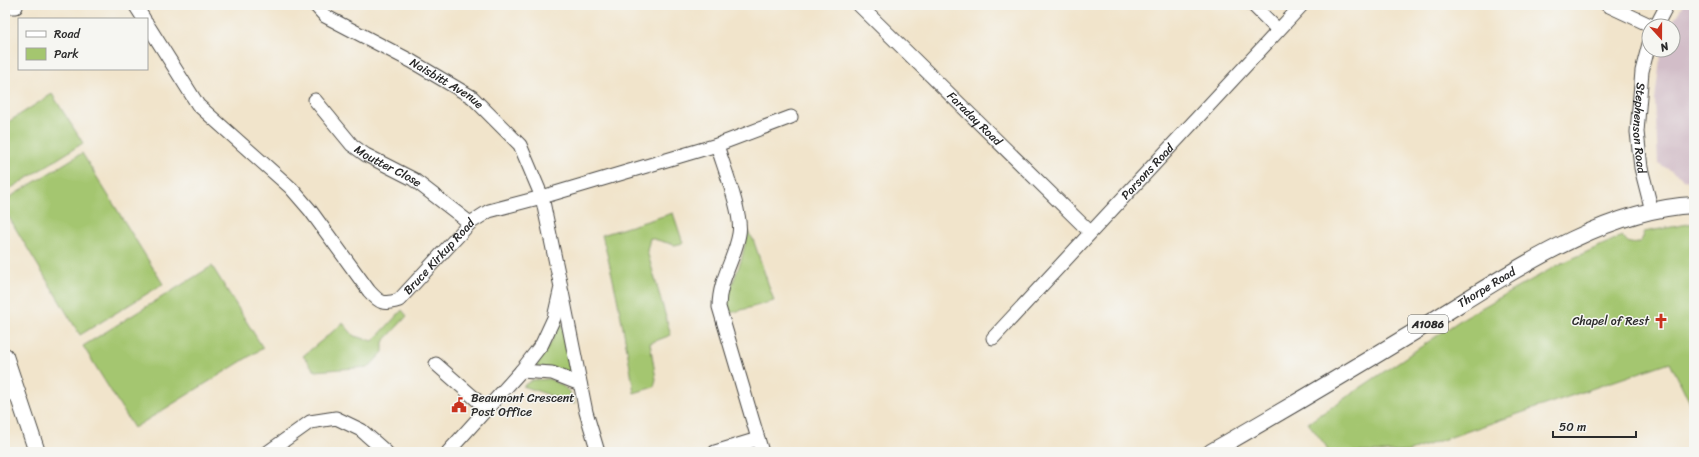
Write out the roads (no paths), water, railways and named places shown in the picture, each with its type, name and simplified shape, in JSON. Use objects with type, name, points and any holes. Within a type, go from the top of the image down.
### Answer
[{"type":"main road","name":"Thorpe Road","points":[[1211,452],[1308,396],[1550,250],[1626,218],[1652,211],[1694,205]]},
{"type":"main road","points":[[5,356],[11,393],[37,452]]},
{"type":"street","points":[[135,5],[143,18]]},
{"type":"street","name":"Naisbitt Avenue","points":[[316,5],[325,16],[411,61],[472,97],[520,145],[542,197]]},
{"type":"street","name":"Faraday Road","points":[[859,5],[1090,232]]},
{"type":"street","points":[[1253,5],[1278,30]]},
{"type":"street","name":"Parsons Road","points":[[992,338],[1302,5]]},
{"type":"street","points":[[1607,5],[1641,21]]},
{"type":"street","points":[[1660,18],[1667,5]]},
{"type":"street","name":"Bruce Kirkup Road","points":[[148,26],[198,105],[291,188],[310,210],[369,291],[378,300],[388,303],[398,300],[470,223],[489,211],[542,197],[717,145],[792,117]]},
{"type":"street","name":"Stephenson Road","points":[[1645,58],[1642,71],[1637,132],[1642,168],[1652,211]]},
{"type":"street","name":"Moutter Close","points":[[315,100],[352,145],[366,155],[414,179],[470,223]]},
{"type":"street","points":[[717,145],[740,219],[739,234],[719,294],[719,307],[762,452]]},
{"type":"street","points":[[542,197],[586,412],[598,452]]},
{"type":"street","points":[[448,452],[521,371],[542,344],[554,318],[561,287]]},
{"type":"street","points":[[436,364],[487,409]]},
{"type":"street","points":[[521,371],[552,373],[580,384]]},
{"type":"street","points":[[268,452],[310,422],[336,418],[361,430],[386,452]]},
{"type":"street","points":[[715,452],[758,439]]},
{"type":"place","name":"Chapel of Rest","points":[[1661,321]]},
{"type":"place","name":"Beaumont Crescent Post Office","points":[[459,405]]}]
